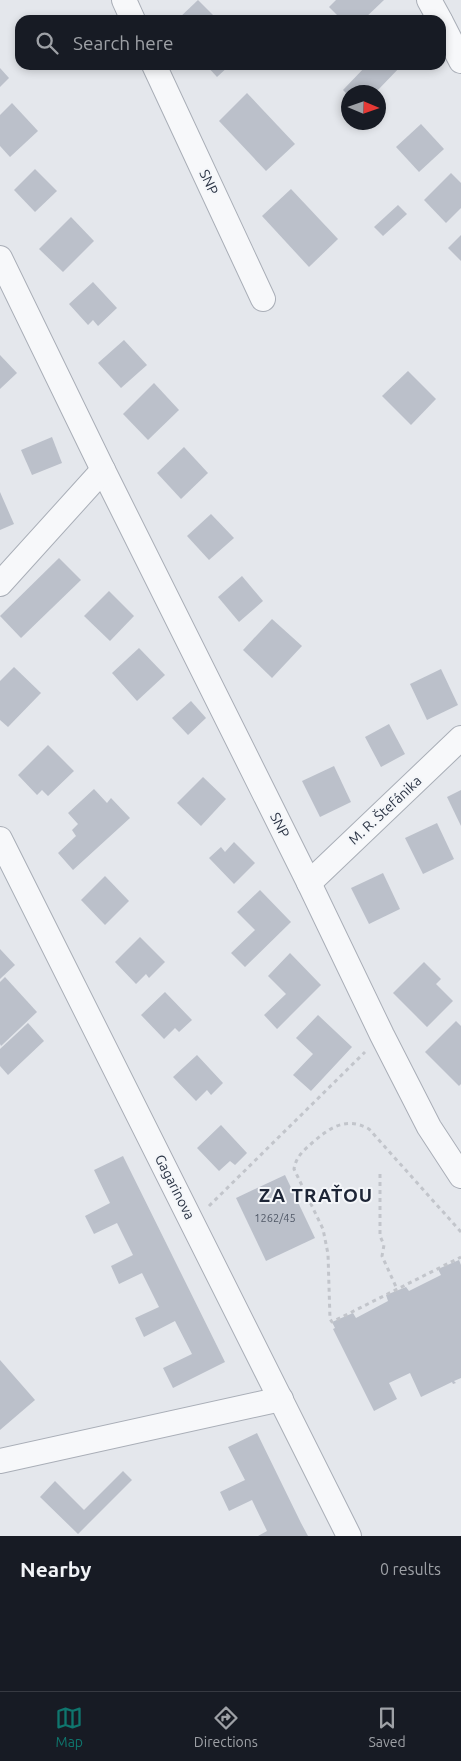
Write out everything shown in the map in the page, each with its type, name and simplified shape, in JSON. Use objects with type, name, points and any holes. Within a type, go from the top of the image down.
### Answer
[{"type":"street","points":[[124,0],[131,15]]},
{"type":"street","points":[[430,0],[437,15]]},
{"type":"street","points":[[446,32],[461,61]]},
{"type":"street","name":"SNP","points":[[156,70],[264,299]]},
{"type":"street","name":"SNP","points":[[0,258],[382,1035],[429,1127],[461,1176]]},
{"type":"street","points":[[0,584],[103,470]]},
{"type":"street","name":"M. R. Štefánika","points":[[308,882],[461,738]]},
{"type":"street","name":"Gagarinova","points":[[0,839],[349,1536]]},
{"type":"street","points":[[0,1461],[281,1399]]},
{"type":"path","points":[[193,1222],[382,1035]]},
{"type":"path","points":[[461,1232],[369,1130],[362,1125],[336,1125],[316,1140],[295,1161],[294,1169],[323,1229],[328,1254],[330,1319],[332,1322],[461,1257]]},
{"type":"path","points":[[380,1174],[380,1236],[384,1245],[382,1256],[397,1289]]},
{"type":"building","points":[[198,0],[213,15],[182,15]]},
{"type":"building","points":[[336,0],[384,0],[368,15],[337,15],[329,7]]},
{"type":"building","points":[[0,68],[9,78],[0,87]]},
{"type":"building","points":[[211,70],[225,70],[217,77]]},
{"type":"building","points":[[362,70],[397,70],[383,85],[348,85]]},
{"type":"building","points":[[247,93],[295,144],[266,171],[219,121]]},
{"type":"building","points":[[12,103],[38,131],[10,157],[0,146],[0,115]]},
{"type":"building","points":[[421,124],[444,149],[419,172],[396,147]]},
{"type":"building","points":[[35,169],[57,191],[35,212],[14,190]]},
{"type":"building","points":[[451,173],[461,183],[461,208],[446,223],[424,200]]},
{"type":"building","points":[[291,189],[338,239],[309,267],[262,216]]},
{"type":"building","points":[[398,205],[407,214],[383,236],[374,227]]},
{"type":"building","points":[[71,217],[94,241],[63,272],[39,249]]},
{"type":"building","points":[[461,235],[461,261],[448,248]]},
{"type":"building","points":[[93,282],[117,308],[98,326],[93,320],[88,325],[69,304]]},
{"type":"building","points":[[124,340],[147,365],[121,388],[98,363]]},
{"type":"building","points":[[0,355],[17,373],[0,389]]},
{"type":"building","points":[[408,371],[436,399],[411,425],[382,396]]},
{"type":"building","points":[[154,383],[179,410],[148,440],[123,414]]},
{"type":"building","points":[[52,437],[62,463],[32,475],[21,450]]},
{"type":"building","points":[[184,447],[208,473],[181,499],[157,473]]},
{"type":"building","points":[[0,492],[14,524],[0,530]]},
{"type":"building","points":[[211,514],[234,538],[209,560],[187,536]]},
{"type":"building","points":[[59,558],[81,580],[21,638],[0,616]]},
{"type":"building","points":[[242,576],[263,601],[239,622],[218,597]]},
{"type":"building","points":[[109,591],[134,616],[110,641],[84,616]]},
{"type":"building","points":[[272,619],[302,646],[272,678],[243,650]]},
{"type":"building","points":[[139,648],[165,675],[137,701],[112,673]]},
{"type":"building","points":[[14,667],[41,693],[8,727],[0,720],[0,681]]},
{"type":"building","points":[[441,669],[458,705],[427,720],[410,684]]},
{"type":"building","points":[[191,701],[206,718],[188,735],[172,718]]},
{"type":"building","points":[[389,724],[405,754],[381,767],[365,737]]},
{"type":"building","points":[[48,745],[74,771],[48,796],[42,790],[37,795],[18,775]]},
{"type":"building","points":[[334,766],[351,802],[320,817],[302,781]]},
{"type":"building","points":[[203,777],[226,799],[201,826],[177,803]]},
{"type":"building","points":[[94,789],[107,803],[111,798],[130,818],[73,870],[58,853],[76,836],[72,830],[78,824],[68,813]]},
{"type":"building","points":[[461,790],[461,826],[447,797]]},
{"type":"building","points":[[437,823],[454,859],[423,874],[405,838]]},
{"type":"building","points":[[234,842],[255,863],[234,884],[209,858],[221,847],[225,852]]},
{"type":"building","points":[[383,873],[400,909],[369,924],[351,888]]},
{"type":"building","points":[[105,876],[129,901],[105,925],[81,900]]},
{"type":"building","points":[[260,890],[291,922],[245,967],[231,953],[255,930],[237,912]]},
{"type":"building","points":[[140,937],[165,962],[149,978],[146,974],[136,984],[115,962]]},
{"type":"building","points":[[0,949],[15,965],[0,979]]},
{"type":"building","points":[[290,953],[321,985],[277,1029],[264,1015],[286,994],[268,976]]},
{"type":"building","points":[[424,962],[441,979],[436,984],[453,1001],[427,1027],[393,993]]},
{"type":"building","points":[[5,977],[37,1012],[1,1046],[0,982]]},
{"type":"building","points":[[165,992],[192,1020],[179,1032],[175,1028],[164,1039],[141,1015]]},
{"type":"building","points":[[318,1015],[352,1047],[311,1091],[293,1075],[313,1054],[296,1038]]},
{"type":"building","points":[[456,1021],[461,1026],[461,1084],[459,1086],[425,1052]]},
{"type":"building","points":[[28,1023],[44,1041],[8,1075],[0,1066],[0,1049]]},
{"type":"building","points":[[197,1055],[223,1083],[211,1095],[207,1090],[196,1101],[173,1077]]},
{"type":"building","points":[[221,1125],[247,1153],[235,1165],[230,1161],[219,1171],[197,1148]]},
{"type":"building","points":[[123,1156],[225,1362],[173,1388],[163,1368],[192,1354],[175,1321],[144,1337],[135,1318],[159,1307],[142,1273],[119,1284],[111,1266],[133,1255],[117,1223],[94,1234],[85,1216],[110,1203],[94,1170]]},
{"type":"building","points":[[285,1175],[315,1238],[266,1261],[236,1198]]},
{"type":"building","points":[[459,1260],[461,1265],[461,1378],[454,1381],[456,1383],[453,1384],[452,1382],[421,1397],[410,1373],[389,1383],[397,1399],[374,1411],[333,1329],[335,1328],[332,1322],[353,1313],[356,1318],[388,1301],[386,1295],[406,1287],[409,1291],[441,1275],[438,1269]]},
{"type":"building","points":[[0,1360],[35,1400],[0,1430]]},
{"type":"building","points":[[257,1433],[308,1536],[258,1536],[267,1531],[252,1500],[229,1511],[220,1492],[245,1480],[228,1447]]},
{"type":"building","points":[[123,1471],[132,1480],[78,1534],[40,1497],[55,1481],[84,1510]]},
{"type":"district","name":"ZA TRAŤOU","points":[[316,1195]]}]
